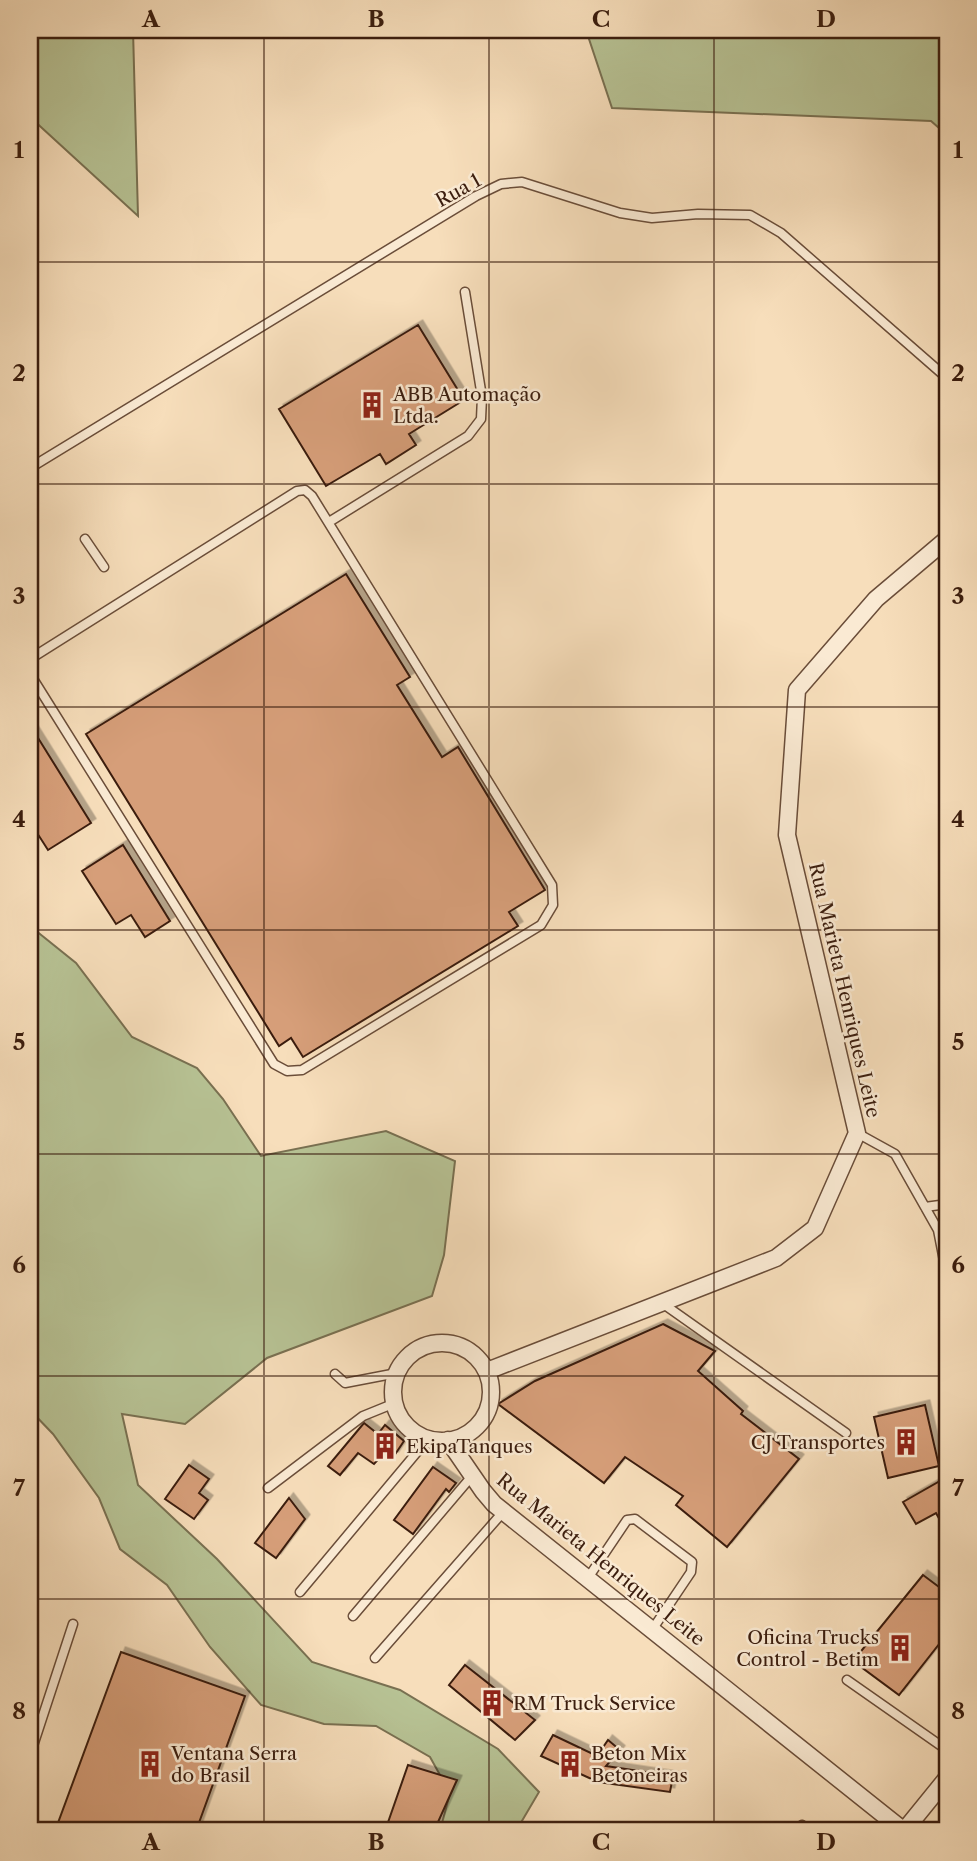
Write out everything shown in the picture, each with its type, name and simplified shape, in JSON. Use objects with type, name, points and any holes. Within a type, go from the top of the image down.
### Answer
[{"type":"street","name":"Rua Marieta Henriques Leite","points":[[486,1371],[776,1258],[815,1228],[857,1133],[788,835],[797,690],[876,599],[947,539]]},
{"type":"street","points":[[436,1344],[457,1346],[466,1349],[486,1371],[490,1381],[490,1401],[482,1420],[467,1434],[448,1440],[428,1438],[410,1429],[403,1421],[395,1403],[394,1383],[397,1373],[417,1350],[436,1344]]},
{"type":"street","name":"Rua Marieta Henriques Leite","points":[[448,1440],[483,1491],[504,1511],[904,1831]]},
{"type":"street","points":[[904,1831],[947,1779]]},
{"type":"lane","name":"Rua 1","points":[[30,468],[476,196],[501,184],[522,182],[620,213],[652,218],[698,214],[750,215],[781,233],[947,378]]},
{"type":"lane","points":[[328,522],[468,436],[481,419],[482,397],[465,292]]},
{"type":"lane","points":[[30,659],[297,491],[305,490],[312,496],[552,885],[553,905],[541,925],[302,1070],[287,1072],[274,1064],[30,674]]},
{"type":"lane","points":[[85,539],[104,568]]},
{"type":"lane","points":[[857,1133],[895,1154],[938,1230],[947,1276]]},
{"type":"lane","points":[[925,1207],[947,1204]]},
{"type":"lane","points":[[662,1303],[846,1433]]},
{"type":"lane","points":[[335,1374],[345,1383],[397,1373]]},
{"type":"lane","points":[[268,1488],[363,1416],[395,1403]]},
{"type":"lane","points":[[300,1592],[428,1438]]},
{"type":"lane","points":[[353,1616],[472,1476]]},
{"type":"lane","points":[[375,1658],[504,1511]]},
{"type":"lane","points":[[588,1578],[627,1520],[635,1519],[692,1562],[691,1572],[652,1630]]},
{"type":"lane","points":[[30,1755],[74,1623]]},
{"type":"lane","points":[[847,1680],[947,1750]]},
{"type":"green space","points":[[30,30],[133,30],[138,216],[30,117]]},
{"type":"green space","points":[[586,30],[947,30],[947,135],[931,121],[612,108]]},
{"type":"green space","points":[[30,926],[76,963],[132,1037],[197,1068],[223,1099],[261,1156],[386,1131],[455,1161],[444,1255],[432,1296],[267,1358],[185,1424],[122,1414],[138,1485],[217,1559],[312,1662],[400,1690],[498,1749],[539,1792],[516,1831],[440,1831],[450,1793],[430,1757],[376,1726],[324,1724],[261,1705],[210,1647],[167,1585],[120,1549],[99,1498],[53,1434],[30,1410]]},
{"type":"building","name":"ABB Automação Ltda.","points":[[418,325],[464,400],[409,434],[416,445],[386,464],[380,454],[326,486],[279,409]]},
{"type":"building","points":[[346,574],[410,677],[397,685],[442,757],[458,747],[545,890],[509,912],[518,926],[303,1057],[291,1038],[279,1046],[86,734]]},
{"type":"building","points":[[30,725],[91,823],[48,850],[30,822]]},
{"type":"building","points":[[123,845],[170,921],[145,937],[131,915],[116,924],[82,871]]},
{"type":"building","points":[[663,1324],[715,1351],[698,1371],[743,1411],[741,1414],[799,1459],[727,1547],[676,1505],[683,1496],[625,1457],[604,1483],[498,1404],[535,1381]]},
{"type":"building","name":"CJ Transportes","points":[[925,1405],[939,1466],[888,1478],[874,1417]]},
{"type":"building","points":[[364,1423],[378,1434],[385,1425],[404,1441],[394,1456],[386,1451],[374,1464],[358,1453],[340,1475],[328,1466]]},
{"type":"building","points":[[189,1465],[209,1479],[199,1493],[208,1500],[194,1519],[165,1499]]},
{"type":"building","points":[[433,1467],[456,1483],[449,1492],[446,1489],[413,1534],[394,1520]]},
{"type":"building","points":[[947,1477],[947,1533],[936,1513],[916,1524],[903,1502]]},
{"type":"building","points":[[289,1498],[305,1519],[276,1558],[255,1543]]},
{"type":"building","name":"Oficina Trucks Control - Betim","points":[[923,1575],[947,1593],[947,1634],[899,1695],[853,1661]]},
{"type":"building","name":"Ventana Serra do Brasil","points":[[121,1652],[245,1696],[196,1831],[55,1831]]},
{"type":"building","name":"RM Truck Service","points":[[465,1665],[535,1720],[515,1740],[449,1685]]},
{"type":"building","name":"Beton Mix Betoneiras","points":[[553,1735],[597,1756],[608,1740],[620,1750],[606,1766],[673,1776],[670,1792],[598,1782],[541,1756]]},
{"type":"building","points":[[408,1765],[457,1780],[434,1831],[385,1831]]},
{"type":"place","name":"ABB Automação Ltda.","points":[[372,405]]},
{"type":"place","name":"CJ Transportes","points":[[906,1442]]},
{"type":"place","name":"EkipaTanques","points":[[385,1446]]},
{"type":"place","name":"Oficina Trucks Control - Betim","points":[[900,1648]]},
{"type":"place","name":"RM Truck Service","points":[[492,1703]]},
{"type":"place","name":"Ventana Serra do Brasil","points":[[150,1764]]},
{"type":"place","name":"Beton Mix Betoneiras","points":[[570,1764]]}]
